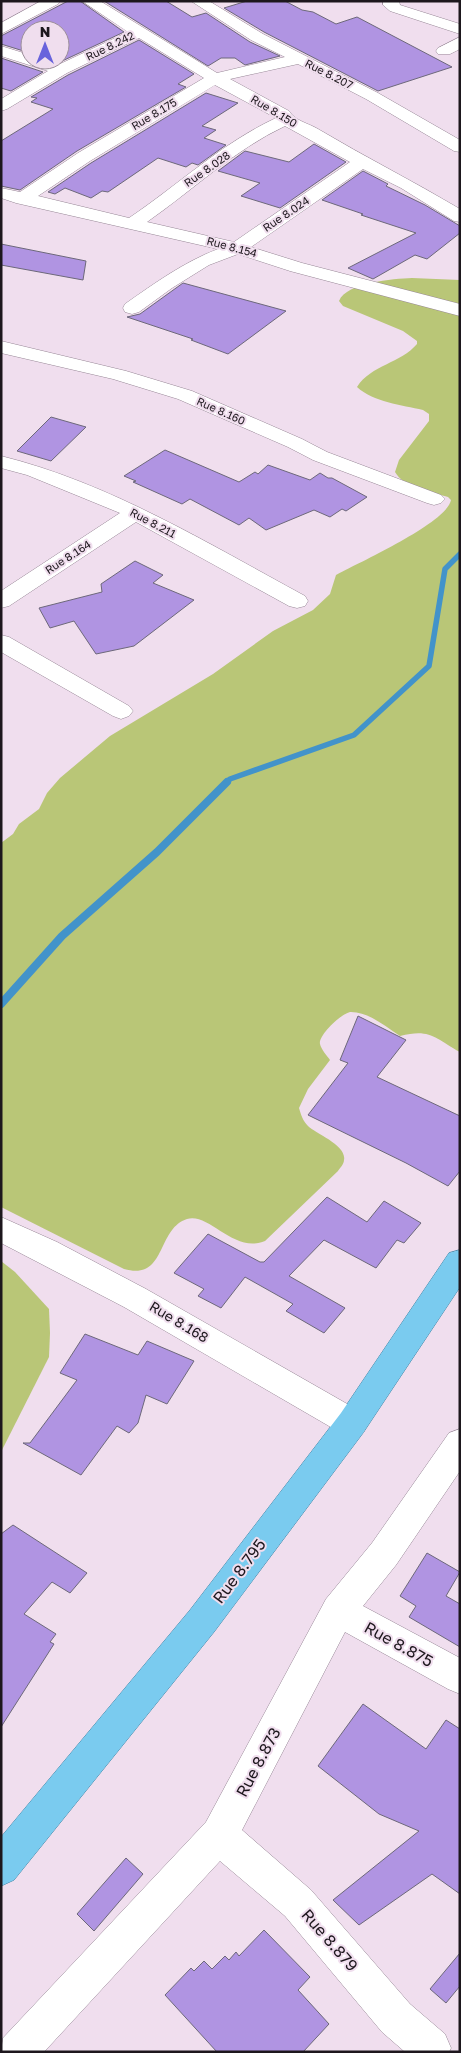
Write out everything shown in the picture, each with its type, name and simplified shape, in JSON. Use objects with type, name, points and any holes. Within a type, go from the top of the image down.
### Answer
[{"type":"highway","name":"Rue 8.795","points":[[1,1867],[202,1621],[352,1423],[460,1262]]},
{"type":"street","points":[[1,29],[53,1]]},
{"type":"street","name":"Rue 8.150","points":[[89,1],[215,78],[283,115],[285,120],[304,128],[362,162],[407,184],[460,217]]},
{"type":"street","name":"Rue 8.207","points":[[198,1],[299,59],[372,96],[460,147]]},
{"type":"street","points":[[391,1],[391,5],[396,8],[460,29]]},
{"type":"street","name":"Rue 8.242","points":[[70,66],[140,32]]},
{"type":"street","points":[[444,50],[460,42]]},
{"type":"street","points":[[1,50],[20,56]]},
{"type":"street","name":"Rue 8.175","points":[[22,199],[84,157],[215,78],[299,59]]},
{"type":"street","name":"Rue 8.242","points":[[1,106],[61,70]]},
{"type":"street","name":"Rue 8.028","points":[[133,223],[160,205],[215,162],[266,129],[285,120]]},
{"type":"street","name":"Rue 8.024","points":[[132,308],[165,284],[203,261],[237,248],[362,162]]},
{"type":"street","name":"Rue 8.154","points":[[1,194],[237,248],[296,267],[460,310]]},
{"type":"street","name":"Rue 8.160","points":[[1,347],[119,375],[185,395],[295,443],[320,456],[434,499]]},
{"type":"street","name":"Rue 8.211","points":[[1,462],[87,491],[135,513],[297,601]]},
{"type":"street","name":"Rue 8.164","points":[[1,601],[135,513]]},
{"type":"street","points":[[1,642],[121,711]]},
{"type":"street","name":"Rue 8.168","points":[[1,1229],[149,1304],[352,1423]]},
{"type":"street","name":"Rue 8.873","points":[[17,2052],[219,1835],[338,1610],[384,1554],[460,1443]]},
{"type":"street","name":"Rue 8.875","points":[[338,1610],[460,1677]]},
{"type":"street","name":"Rue 8.879","points":[[219,1835],[298,1903],[396,2018],[432,2050]]},
{"type":"green space","points":[[412,278],[460,280],[460,1052],[426,1034],[419,1033],[400,1036],[364,1014],[351,1012],[342,1016],[327,1030],[320,1040],[322,1048],[330,1060],[308,1089],[299,1108],[302,1118],[308,1126],[341,1149],[344,1161],[338,1171],[265,1241],[243,1242],[232,1238],[204,1221],[195,1218],[187,1219],[177,1225],[170,1233],[155,1261],[148,1268],[138,1271],[124,1269],[1,1207],[1,843],[13,834],[19,824],[39,809],[47,793],[60,778],[110,736],[213,674],[273,631],[313,610],[330,594],[336,575],[419,531],[446,509],[451,500],[448,497],[411,486],[395,472],[399,460],[429,421],[429,414],[423,410],[379,400],[357,387],[370,374],[403,356],[417,344],[417,341],[403,331],[343,306],[339,301],[351,290],[361,286],[383,281]]},
{"type":"green space","points":[[1,1261],[15,1272],[49,1309],[50,1333],[49,1357],[1,1452]]},
{"type":"building","points":[[68,1],[80,1],[124,32],[70,57],[70,20],[32,20]]},
{"type":"building","points":[[104,1],[166,1],[192,17],[206,13],[250,42],[280,56],[245,65],[235,58],[221,58],[208,66]]},
{"type":"building","points":[[247,1],[285,1],[336,24],[357,17],[452,67],[378,91],[264,32],[224,8]]},
{"type":"building","points":[[20,26],[20,50],[1,44],[1,36]]},
{"type":"building","points":[[139,40],[194,74],[178,84],[186,87],[77,151],[20,190],[1,186],[1,141],[53,109],[31,102],[37,98],[31,97],[68,75]]},
{"type":"building","points":[[1,58],[20,64],[20,70],[43,72],[11,91],[1,88]]},
{"type":"building","points":[[206,93],[238,103],[202,126],[216,130],[204,138],[226,145],[198,165],[192,163],[186,167],[158,158],[108,192],[102,191],[91,198],[65,188],[55,194],[48,192],[91,163]]},
{"type":"building","points":[[314,144],[346,162],[280,208],[241,196],[260,183],[218,171],[245,151],[289,162]]},
{"type":"building","points":[[363,171],[388,184],[386,186],[425,205],[460,226],[460,233],[427,259],[415,255],[373,279],[348,268],[416,233],[322,200]]},
{"type":"building","points":[[1,244],[86,261],[83,280],[1,265]]},
{"type":"building","points":[[183,283],[286,311],[228,354],[191,340],[193,339],[127,317],[140,314]]},
{"type":"building","points":[[51,417],[86,427],[51,461],[17,451]]},
{"type":"building","points":[[165,450],[239,482],[255,472],[258,474],[268,465],[310,480],[320,473],[367,497],[346,511],[342,509],[330,517],[314,510],[266,530],[249,518],[239,525],[190,499],[182,504],[124,476]]},
{"type":"building","points":[[135,561],[163,575],[153,583],[194,600],[134,646],[96,654],[74,621],[50,628],[39,608],[102,592],[101,584]]},
{"type":"building","points":[[358,1016],[406,1040],[377,1077],[460,1116],[460,1171],[448,1186],[406,1163],[308,1115],[348,1063],[340,1060]]},
{"type":"building","points":[[327,1197],[367,1222],[384,1201],[421,1223],[404,1243],[397,1240],[376,1268],[324,1240],[289,1276],[345,1308],[324,1333],[286,1311],[293,1304],[245,1277],[221,1308],[198,1296],[204,1289],[174,1273],[208,1234],[260,1262],[264,1262]]},
{"type":"building","points":[[85,1334],[138,1355],[147,1341],[194,1361],[167,1404],[146,1395],[138,1423],[129,1433],[117,1426],[81,1475],[23,1443],[30,1443],[77,1380],[60,1373]]},
{"type":"building","points":[[13,1525],[87,1573],[70,1593],[52,1582],[24,1614],[56,1634],[50,1642],[54,1644],[1,1727],[1,1534]]},
{"type":"building","points":[[427,1553],[460,1572],[446,1596],[460,1604],[460,1647],[409,1617],[416,1606],[400,1596]]},
{"type":"building","points":[[363,1704],[426,1749],[446,1720],[460,1729],[460,1894],[432,1874],[359,1925],[333,1900],[419,1831],[379,1814],[318,1766]]},
{"type":"building","points":[[126,1858],[143,1874],[94,1931],[77,1914]]},
{"type":"building","points":[[264,1930],[310,1977],[298,1990],[329,2024],[303,2052],[217,2052],[165,1995],[191,1968],[194,1971],[204,1961],[212,1969],[225,1956],[229,1960],[236,1952],[239,1956]]},
{"type":"building","points":[[460,1953],[460,1986],[446,2003],[430,1989]]},
{"type":"waterway","points":[[1,1004],[62,936],[157,852],[230,779],[354,735],[429,666],[445,569],[460,554]]}]
